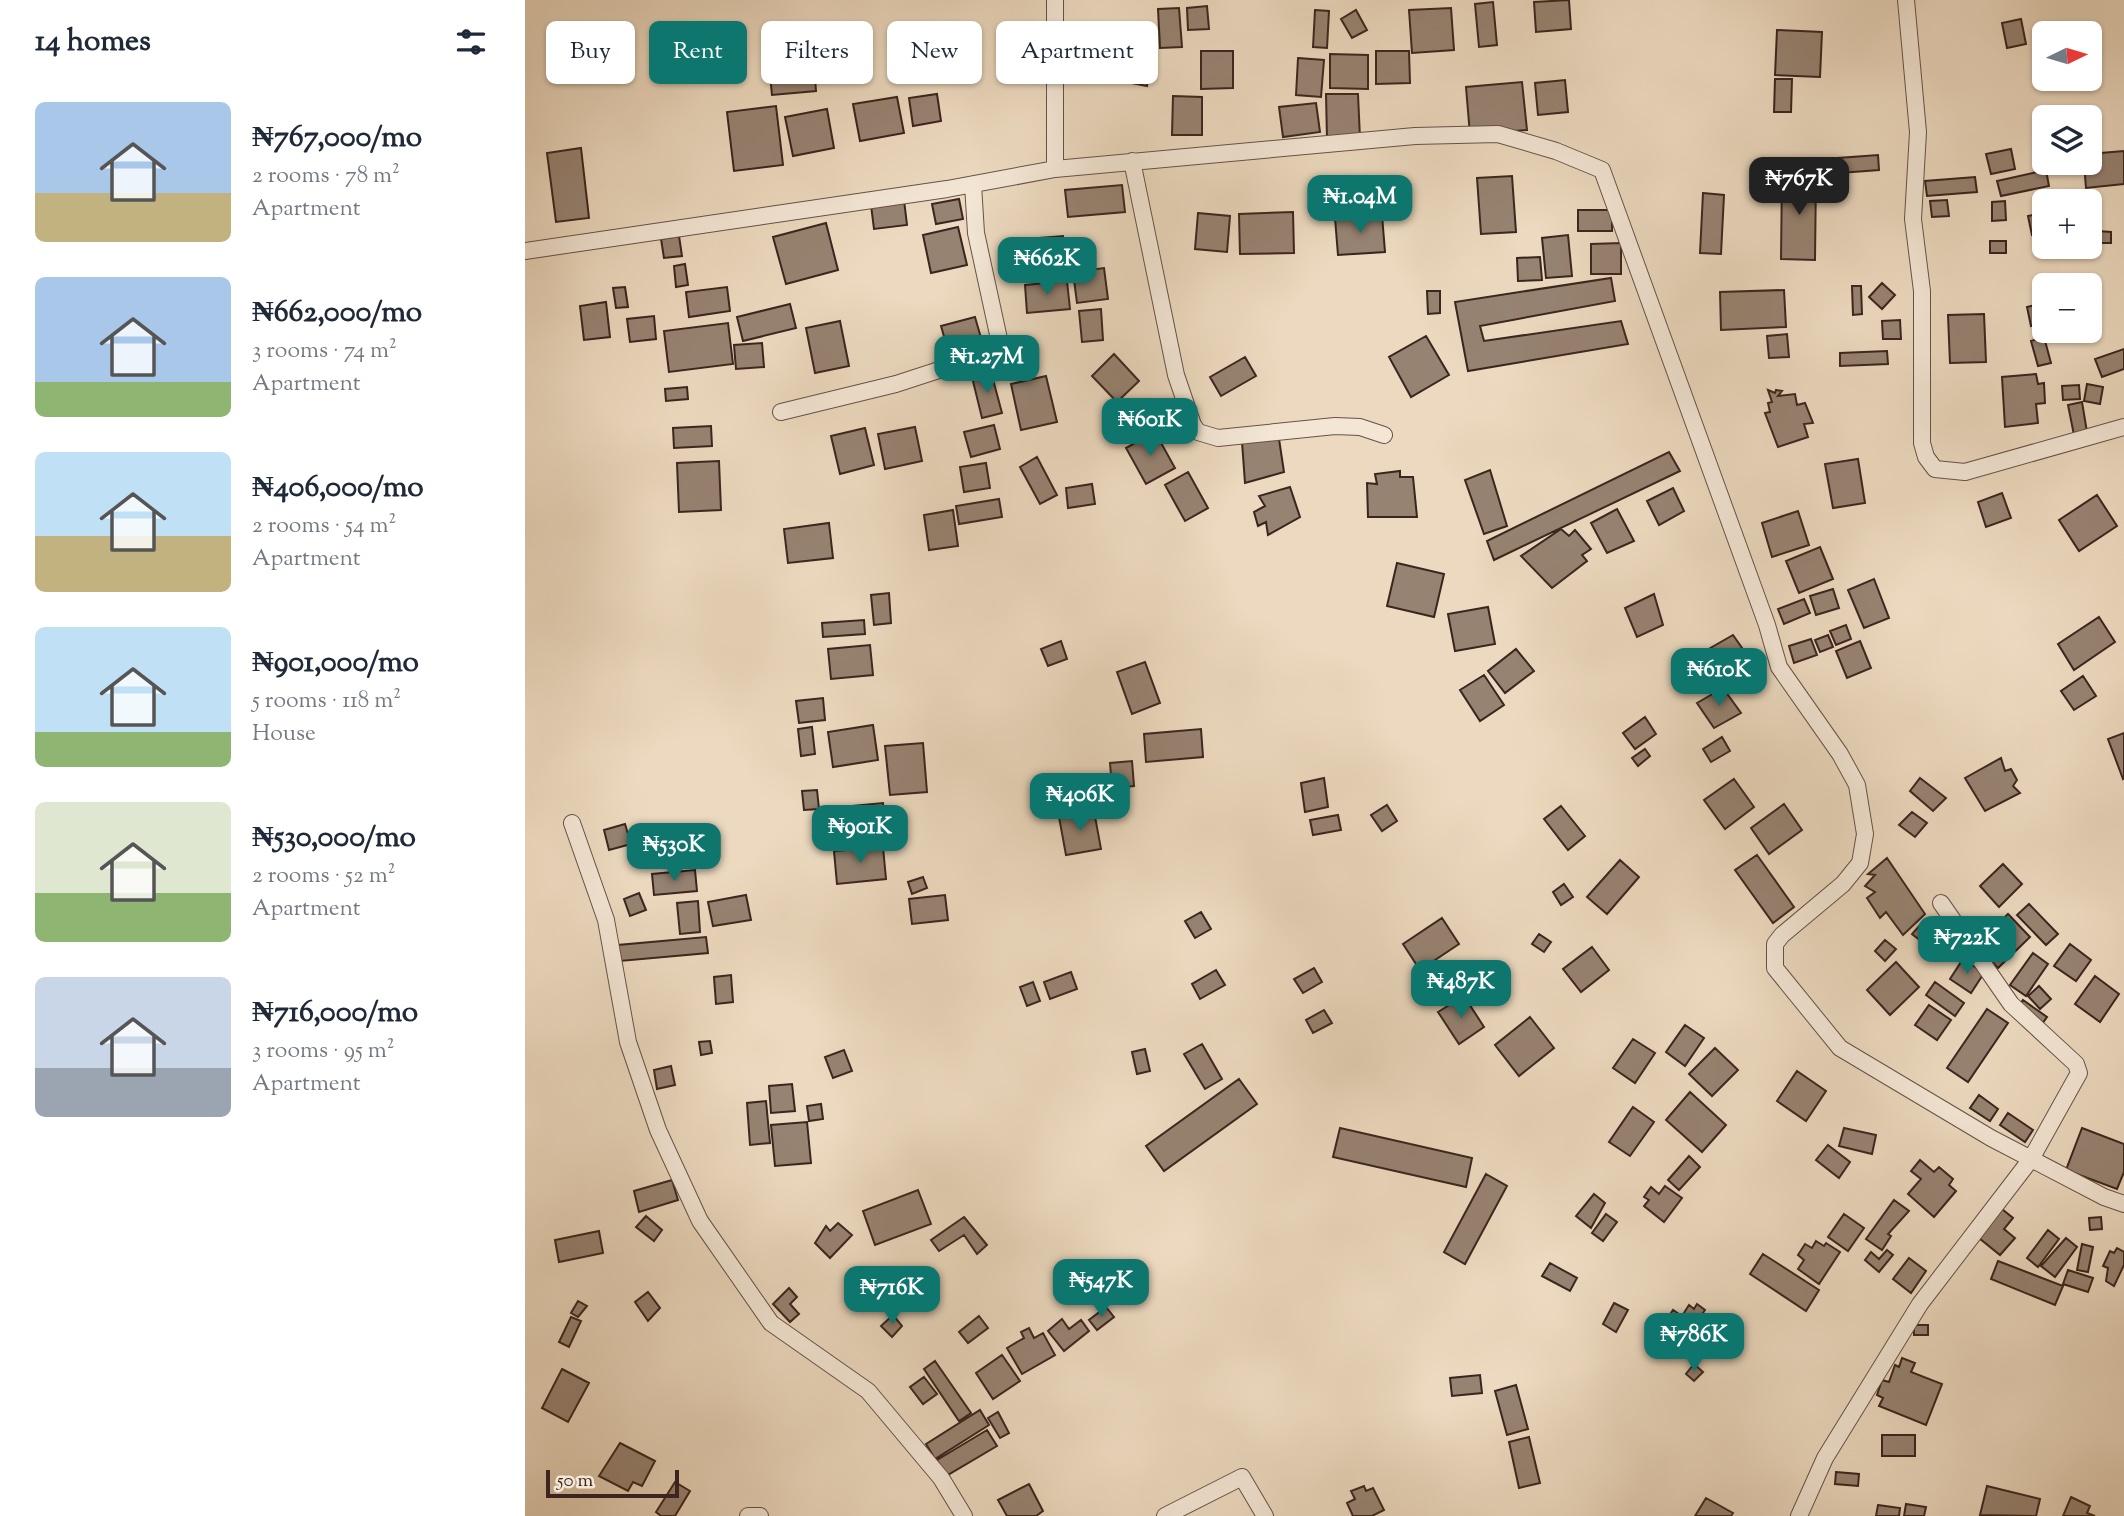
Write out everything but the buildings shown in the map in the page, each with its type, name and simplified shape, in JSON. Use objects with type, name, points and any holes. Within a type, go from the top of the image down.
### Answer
[{"type":"street","points":[[1055,0],[1055,170]]},
{"type":"street","points":[[1906,0],[1918,132],[1913,219],[1922,291],[1924,363],[1920,425],[1926,457],[1931,466],[1940,471],[1965,472],[2124,427]]},
{"type":"street","points":[[525,251],[973,185],[1055,170],[1468,133],[1498,134],[1556,151],[1602,170],[1767,625],[1772,650],[1784,675],[1839,754],[1857,785],[1865,834],[1860,863],[1843,884],[1782,935],[1775,944],[1775,968],[1840,1048],[2031,1159],[2124,1204]]},
{"type":"street","points":[[1132,161],[1176,375],[1192,425],[1198,432],[1218,438],[1335,426],[1360,428],[1384,435]]},
{"type":"street","points":[[781,412],[896,384],[991,353],[996,348],[999,339],[976,233],[973,185]]},
{"type":"street","points":[[572,822],[606,920],[628,1042],[658,1130],[700,1221],[771,1323],[868,1391],[941,1478],[964,1516]]},
{"type":"street","points":[[1799,1516],[1825,1458],[1920,1304],[2031,1159],[2077,1078],[2078,1068],[2011,1004],[1941,903]]},
{"type":"street","points":[[1165,1516],[1242,1477],[1265,1516]]},
{"type":"street","points":[[748,1516],[760,1516]]}]
